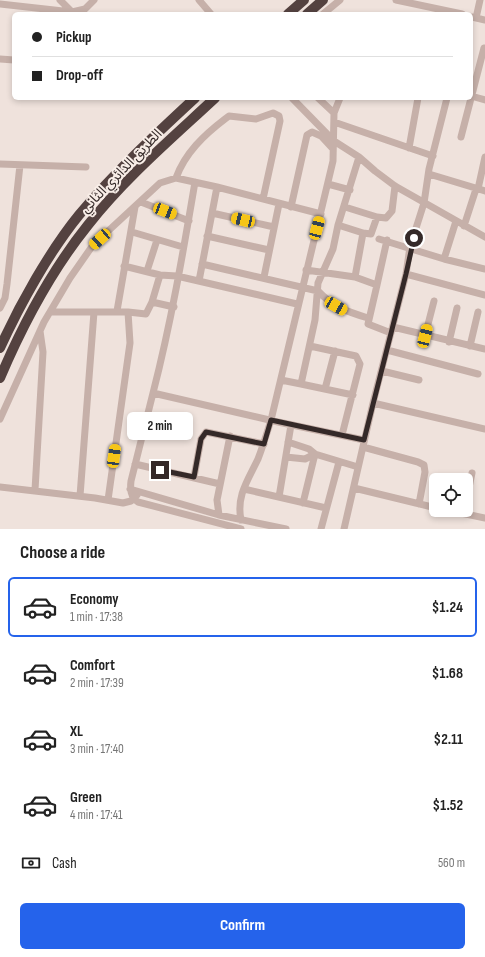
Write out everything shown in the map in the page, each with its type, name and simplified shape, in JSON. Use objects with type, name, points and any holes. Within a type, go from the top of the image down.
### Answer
[{"type":"highway","points":[[290,12],[304,0]]},
{"type":"highway","points":[[309,12],[323,0]]},
{"type":"highway","name":"الطريق الدائري الثاني","points":[[0,348],[14,318],[42,270],[79,215],[150,140],[193,100]]},
{"type":"highway","name":"الطريق الدائري الثاني","points":[[0,378],[29,316],[57,268],[88,225],[122,186],[213,100]]},
{"type":"street","points":[[60,0],[72,12]]},
{"type":"street","points":[[5,3],[72,12],[84,9],[94,0]]},
{"type":"street","points":[[198,0],[209,12]]},
{"type":"street","points":[[325,12],[340,0]]},
{"type":"street","points":[[396,0],[442,8],[455,12]]},
{"type":"street","points":[[480,0],[473,17],[485,20]]},
{"type":"street","points":[[473,92],[484,48]]},
{"type":"street","points":[[0,59],[12,60]]},
{"type":"street","points":[[473,96],[485,100]]},
{"type":"street","points":[[294,100],[334,145]]},
{"type":"street","points":[[320,100],[334,113]]},
{"type":"street","points":[[241,520],[238,508],[244,489],[264,444],[271,420],[297,304],[321,214],[328,184],[334,145],[334,113],[339,100]]},
{"type":"street","points":[[409,148],[418,100]]},
{"type":"street","points":[[344,529],[373,403],[406,274],[410,247],[424,202],[447,100]]},
{"type":"street","points":[[461,137],[471,100]]},
{"type":"street","points":[[176,178],[180,167],[200,140],[229,116],[256,119],[273,114],[279,116],[280,121],[263,199]]},
{"type":"street","points":[[334,122],[433,156]]},
{"type":"street","points":[[291,207],[307,135],[312,132],[359,157],[395,186],[485,238]]},
{"type":"street","points":[[301,384],[310,346],[318,283],[333,249],[338,225],[345,207],[359,157]]},
{"type":"street","points":[[464,226],[479,190],[485,157]]},
{"type":"street","points":[[0,164],[86,167]]},
{"type":"street","points":[[0,308],[5,298],[7,284],[20,165]]},
{"type":"street","points":[[430,174],[479,190]]},
{"type":"street","points":[[0,419],[40,331],[70,278],[90,250],[119,220],[138,205],[160,183],[176,178],[321,214]]},
{"type":"street","points":[[196,182],[177,276],[174,307],[130,489],[133,499],[138,502],[241,529]]},
{"type":"street","points":[[328,184],[350,190]]},
{"type":"street","points":[[345,207],[377,217],[386,218],[390,215],[395,186]]},
{"type":"street","points":[[199,281],[217,187]]},
{"type":"street","points":[[264,278],[279,204]]},
{"type":"street","points":[[138,205],[189,221]]},
{"type":"street","points":[[117,311],[124,266],[138,205]]},
{"type":"street","points":[[212,213],[274,227]]},
{"type":"street","points":[[338,225],[371,234],[377,217]]},
{"type":"street","points":[[444,259],[456,221]]},
{"type":"street","points":[[132,232],[183,247]]},
{"type":"street","points":[[354,277],[363,233]]},
{"type":"street","points":[[207,236],[269,250]]},
{"type":"street","points":[[147,271],[158,240]]},
{"type":"street","points":[[485,269],[444,259],[410,247],[383,240],[377,285],[367,322],[369,326],[485,349]]},
{"type":"street","points":[[202,264],[318,291],[327,301],[344,311],[368,318]]},
{"type":"street","points":[[124,266],[160,275],[177,276],[297,304]]},
{"type":"street","points":[[306,270],[354,277],[377,285]]},
{"type":"street","points":[[406,274],[485,294]]},
{"type":"street","points":[[50,312],[117,311],[146,314],[152,302],[160,275]]},
{"type":"street","points":[[152,302],[174,307]]},
{"type":"street","points":[[425,336],[434,302]]},
{"type":"street","points":[[449,342],[457,308]]},
{"type":"street","points":[[80,496],[94,312]]},
{"type":"street","points":[[108,500],[130,343],[128,312]]},
{"type":"street","points":[[470,346],[478,312]]},
{"type":"street","points":[[35,490],[43,352],[40,331]]},
{"type":"street","points":[[310,346],[356,356],[359,360],[360,364],[353,396],[342,435]]},
{"type":"street","points":[[387,350],[478,374]]},
{"type":"street","points":[[325,389],[335,351]]},
{"type":"street","points":[[382,371],[419,380]]},
{"type":"street","points":[[281,380],[353,396]]},
{"type":"street","points":[[153,393],[291,425],[342,435],[418,462],[424,466],[425,472],[419,504]]},
{"type":"street","points":[[373,403],[485,429]]},
{"type":"street","points":[[279,497],[291,425]]},
{"type":"street","points":[[194,477],[203,434],[210,432],[264,444]]},
{"type":"street","points":[[219,515],[217,500],[230,436]]},
{"type":"street","points":[[288,442],[309,449],[315,454],[358,467]]},
{"type":"street","points":[[286,457],[305,460],[315,454]]},
{"type":"street","points":[[304,503],[315,454]]},
{"type":"street","points":[[321,529],[339,462]]},
{"type":"street","points":[[135,464],[220,484]]},
{"type":"street","points":[[0,487],[35,490],[124,503],[133,499],[140,492]]},
{"type":"street","points":[[354,488],[429,506]]},
{"type":"street","points":[[130,489],[219,515],[286,529]]},
{"type":"street","points":[[244,489],[326,508]]},
{"type":"street","points":[[473,515],[485,518]]},
{"type":"route","points":[[160,470],[194,477],[203,434],[210,432],[264,444],[271,420],[364,440],[406,274],[410,247],[414,238]]}]
